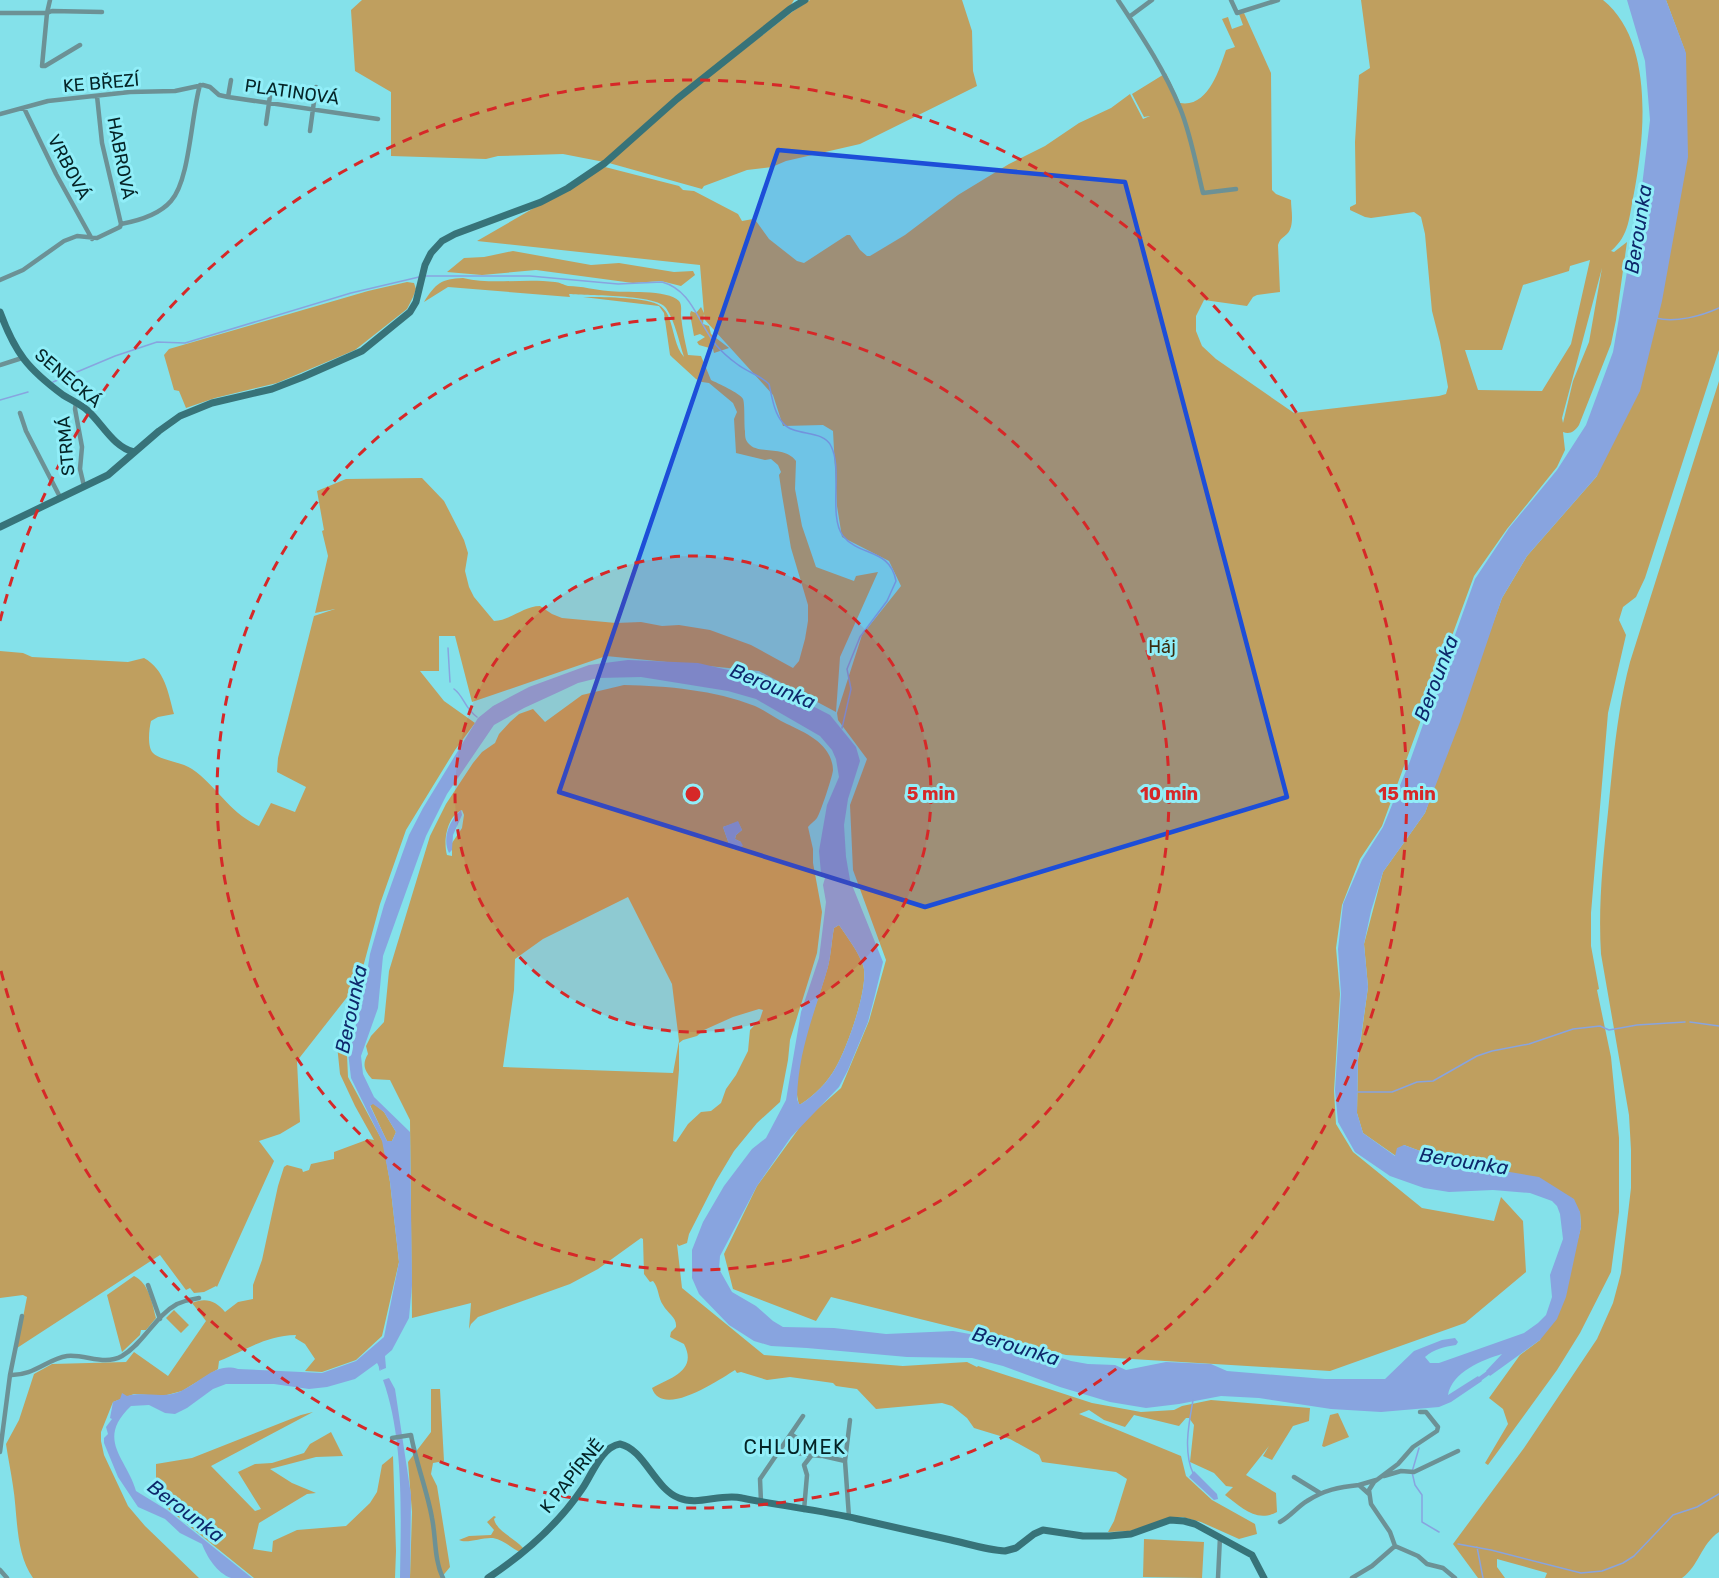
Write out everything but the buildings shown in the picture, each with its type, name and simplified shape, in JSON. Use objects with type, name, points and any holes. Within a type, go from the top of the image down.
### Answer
[{"type":"street","points":[[50,0],[42,66],[80,45]]},
{"type":"street","points":[[790,9],[795,0]]},
{"type":"street","points":[[0,527],[108,476],[180,416],[213,403],[272,389],[362,351],[410,312],[416,302],[425,265],[431,253],[442,241],[541,202],[596,170],[677,99],[790,9],[805,0]]},
{"type":"street","points":[[1118,0],[1156,60],[1180,108],[1203,193],[1236,189]]},
{"type":"street","points":[[1129,17],[1152,0]]},
{"type":"street","points":[[1231,0],[1237,13],[1280,0]]},
{"type":"street","points":[[0,13],[102,12]]},
{"type":"street","points":[[228,97],[231,80]]},
{"type":"street","points":[[266,124],[272,82]]},
{"type":"street","points":[[0,280],[23,270],[64,242],[77,236],[92,238],[120,227],[120,224],[137,221],[160,210],[171,201],[182,177],[203,85]]},
{"type":"street","name":"PLATINOVÁ","points":[[203,85],[219,95],[228,97],[378,120]]},
{"type":"street","name":"KE BŘEZÍ","points":[[0,114],[40,103],[129,92],[175,91],[203,85]]},
{"type":"street","points":[[310,131],[316,87]]},
{"type":"street","name":"HABROVÁ","points":[[97,96],[102,143],[120,224]]},
{"type":"street","name":"VRBOVÁ","points":[[24,108],[56,174],[92,238]]},
{"type":"street","name":"SENECKÁ","points":[[0,312],[12,344],[22,358],[51,385],[86,409],[104,431],[127,450],[134,452]]},
{"type":"street","points":[[0,365],[22,358]]},
{"type":"street","name":"STRMÁ","points":[[76,404],[82,447],[80,469],[84,486]]},
{"type":"street","points":[[20,413],[26,431],[60,497]]},
{"type":"street","points":[[148,1285],[160,1319]]},
{"type":"street","points":[[10,1375],[27,1373],[65,1356],[106,1360],[122,1356],[177,1304],[200,1298]]},
{"type":"street","points":[[0,1452],[1,1428],[22,1316]]},
{"type":"street","points":[[1420,1412],[1426,1412],[1438,1427],[1437,1431],[1413,1447],[1398,1464],[1371,1486],[1369,1494],[1371,1504],[1390,1532],[1395,1546],[1418,1556],[1427,1564],[1443,1568],[1455,1578]]},
{"type":"street","points":[[761,1503],[760,1479],[803,1416]]},
{"type":"street","points":[[849,1516],[845,1461],[850,1420]]},
{"type":"street","points":[[791,1434],[824,1456]]},
{"type":"street","points":[[392,1437],[411,1435],[432,1516],[438,1561],[443,1578]]},
{"type":"street","name":"K PAPÍRNĚ","points":[[488,1578],[520,1557],[556,1521],[580,1491],[607,1450],[616,1444],[626,1446],[645,1464],[666,1490],[679,1498],[690,1501],[728,1496],[849,1516],[1005,1551],[1020,1546],[1040,1531],[1109,1536],[1131,1534],[1170,1520],[1184,1521],[1195,1524],[1252,1555],[1264,1578]]},
{"type":"street","points":[[779,1451],[845,1461]]},
{"type":"street","points":[[1280,1522],[1320,1493],[1335,1488],[1359,1485],[1396,1472],[1414,1472],[1458,1451]]},
{"type":"street","points":[[804,1510],[807,1475],[804,1465],[811,1456]]},
{"type":"street","points":[[1294,1477],[1320,1493]]},
{"type":"street","points":[[1359,1485],[1369,1494]]},
{"type":"street","points":[[1218,1578],[1220,1537]]},
{"type":"street","points":[[1352,1578],[1372,1566],[1395,1546]]},
{"type":"street","points":[[0,1570],[7,1578]]},
{"type":"highlighted area","points":[[778,150],[1125,182],[1287,797],[925,907],[559,792]]},
{"type":"green space","points":[[362,0],[794,0],[789,8],[604,162],[563,154],[498,156],[486,159],[391,156],[391,92],[355,71],[351,10]]},
{"type":"green space","points":[[810,0],[962,0],[972,31],[973,71],[977,86],[860,144],[786,161],[772,167],[747,170],[704,186],[702,189],[609,163],[678,101]]},
{"type":"green space","name":"Háj","points":[[1361,0],[1603,0],[1619,18],[1631,39],[1642,90],[1641,144],[1630,217],[1622,238],[1611,251],[1614,252],[1627,242],[1611,344],[1579,425],[1572,432],[1563,432],[1565,450],[1557,467],[1507,529],[1474,576],[1382,826],[1360,859],[1342,905],[1336,948],[1340,994],[1334,1091],[1336,1124],[1353,1152],[1422,1208],[1494,1221],[1501,1197],[1523,1221],[1526,1272],[1465,1323],[1330,1371],[1066,1355],[831,1297],[816,1321],[733,1289],[724,1254],[757,1186],[805,1120],[841,1088],[869,1021],[886,960],[853,870],[850,805],[867,759],[838,720],[837,713],[862,635],[901,586],[889,561],[842,537],[837,506],[833,431],[823,425],[783,426],[773,395],[705,320],[704,314],[703,324],[709,326],[711,334],[729,348],[714,353],[713,349],[699,345],[697,342],[705,337],[700,334],[694,336],[690,314],[691,311],[696,313],[701,307],[704,313],[700,265],[477,241],[605,167],[679,186],[683,190],[694,191],[738,214],[742,221],[753,219],[769,239],[797,261],[804,263],[847,235],[850,235],[860,250],[870,256],[905,235],[958,195],[1009,164],[1045,146],[1079,123],[1111,108],[1130,94],[1143,119],[1150,116],[1144,117],[1132,94],[1166,73],[1180,103],[1198,100],[1211,86],[1226,50],[1235,47],[1222,19],[1228,17],[1232,29],[1243,25],[1239,14],[1244,13],[1271,73],[1272,190],[1291,200],[1292,222],[1289,231],[1278,245],[1280,292],[1257,295],[1247,306],[1204,300],[1196,316],[1196,331],[1202,346],[1216,359],[1294,413],[1439,396],[1446,394],[1448,387],[1432,311],[1425,234],[1421,217],[1414,212],[1371,218],[1350,210],[1350,207],[1356,204],[1355,142],[1359,75],[1370,68]],"holes":[[[1590,260],[1571,344],[1542,391],[1478,390],[1465,350],[1502,350],[1523,285],[1569,271],[1570,266]],[[1602,268],[1589,342],[1573,381],[1563,423],[1562,418]]]},
{"type":"green space","points":[[1666,0],[1719,0],[1719,350],[1645,578],[1636,597],[1623,607],[1619,620],[1626,635],[1608,713],[1591,913],[1591,946],[1599,989],[1597,990],[1611,1057],[1619,1138],[1619,1212],[1611,1272],[1580,1333],[1557,1370],[1488,1465],[1485,1463],[1508,1424],[1503,1409],[1489,1398],[1520,1355],[1540,1340],[1574,1254],[1581,1227],[1580,1212],[1504,1171],[1477,1172],[1404,1145],[1396,1156],[1363,1133],[1357,1113],[1358,1060],[1368,987],[1364,944],[1383,872],[1425,813],[1502,598],[1527,556],[1597,476],[1685,51]]},
{"type":"green space","points":[[513,251],[591,265],[619,263],[674,272],[693,271],[695,275],[681,286],[661,281],[633,283],[536,270],[482,275],[447,272],[464,258],[484,257]]},
{"type":"green space","points":[[463,278],[486,281],[557,282],[568,286],[603,290],[656,293],[673,297],[679,301],[688,355],[701,356],[711,380],[743,399],[745,436],[748,442],[759,449],[785,453],[796,461],[795,489],[802,526],[816,567],[854,581],[856,576],[878,572],[840,657],[836,712],[759,671],[606,656],[472,702],[455,636],[439,636],[439,671],[420,671],[444,701],[475,723],[455,750],[406,830],[380,904],[359,982],[297,1061],[300,1122],[280,1134],[259,1141],[274,1161],[217,1287],[194,1293],[190,1288],[186,1290],[160,1255],[17,1348],[27,1297],[23,1295],[0,1298],[0,651],[23,653],[32,657],[128,662],[144,658],[161,675],[174,714],[151,721],[149,742],[153,753],[192,769],[231,807],[259,826],[271,803],[295,812],[306,787],[277,772],[278,758],[314,616],[335,609],[315,613],[328,556],[317,491],[346,479],[422,478],[444,501],[464,540],[468,553],[465,571],[469,587],[474,597],[494,621],[528,608],[540,606],[562,618],[616,623],[641,622],[662,626],[679,625],[710,630],[751,645],[793,668],[799,661],[808,621],[808,605],[791,548],[779,475],[781,472],[778,465],[771,459],[765,460],[736,453],[734,419],[737,412],[733,403],[709,383],[696,379],[670,355],[664,313],[659,306],[583,297],[631,299],[659,305],[668,316],[684,357],[666,308],[650,300],[621,296],[569,294],[570,297],[448,287],[424,302],[440,283]]},
{"type":"green space","points":[[407,282],[414,283],[416,289],[407,309],[355,350],[277,383],[215,398],[186,408],[179,391],[174,390],[164,355],[169,349],[368,291]]},
{"type":"green space","points":[[1719,381],[1719,1532],[1682,1578],[1545,1578],[1547,1573],[1497,1559],[1497,1567],[1505,1578],[1478,1578],[1453,1544],[1524,1448],[1597,1339],[1613,1303],[1621,1273],[1631,1188],[1629,1115],[1601,954],[1600,936],[1603,865],[1614,755],[1630,662]]},
{"type":"green space","points":[[624,685],[657,686],[723,696],[755,706],[810,736],[823,746],[832,761],[833,770],[823,802],[817,818],[808,827],[822,912],[817,953],[790,1040],[780,1102],[757,1123],[734,1151],[716,1181],[689,1234],[687,1243],[679,1246],[677,1244],[682,1288],[764,1355],[903,1366],[967,1362],[1092,1403],[1141,1412],[1174,1410],[1211,1400],[1310,1408],[1309,1421],[1293,1426],[1272,1460],[1263,1456],[1269,1446],[1246,1475],[1276,1493],[1277,1512],[1262,1516],[1249,1512],[1225,1495],[1233,1487],[1226,1486],[1214,1473],[1190,1462],[1194,1425],[1189,1418],[1186,1418],[1179,1426],[1134,1415],[1125,1427],[1104,1420],[1089,1410],[1079,1414],[1181,1456],[1186,1476],[1212,1500],[1255,1524],[1257,1534],[1239,1539],[1201,1522],[1182,1517],[1170,1518],[1130,1531],[1108,1532],[1114,1521],[1127,1479],[1116,1472],[1042,1462],[1039,1455],[1010,1439],[974,1428],[967,1418],[952,1406],[942,1403],[876,1409],[857,1389],[790,1377],[767,1380],[741,1372],[737,1373],[735,1370],[704,1388],[678,1399],[667,1400],[658,1397],[652,1388],[674,1377],[685,1367],[687,1353],[684,1344],[670,1337],[676,1327],[675,1321],[661,1302],[655,1284],[653,1281],[650,1282],[644,1274],[643,1239],[641,1238],[598,1269],[570,1284],[478,1317],[469,1329],[471,1303],[412,1318],[410,1120],[390,1080],[372,1079],[367,1073],[366,1046],[371,1036],[384,1022],[389,971],[430,836],[446,804],[473,763],[482,752],[495,743],[499,734],[519,714],[533,709],[545,722],[582,695]],"holes":[[[462,810],[464,815],[462,828],[452,843],[452,856],[447,855],[446,836],[450,823]],[[738,822],[742,830],[735,839],[741,842],[730,847],[723,827]],[[628,897],[672,984],[679,1041],[673,1073],[503,1067],[514,990],[515,959],[543,939]],[[759,1009],[763,1010],[760,1019],[750,1030],[748,1051],[726,1089],[721,1103],[711,1111],[701,1112],[688,1124],[676,1142],[673,1141],[679,1043],[733,1017]]]},
{"type":"green space","points":[[839,925],[863,965],[863,987],[860,1001],[846,1046],[833,1073],[816,1092],[799,1104],[797,1074],[800,1057],[828,968],[834,928]]},
{"type":"green space","points":[[346,1032],[348,1077],[383,1142],[390,1182],[399,1262],[382,1336],[356,1360],[322,1372],[305,1371],[315,1359],[305,1344],[295,1338],[296,1335],[274,1338],[219,1361],[218,1369],[182,1391],[163,1396],[134,1394],[113,1402],[101,1432],[101,1441],[104,1455],[128,1506],[145,1526],[199,1578],[33,1578],[20,1546],[6,1444],[19,1420],[34,1374],[52,1364],[126,1362],[134,1352],[168,1376],[206,1321],[192,1303],[202,1300],[210,1301],[225,1312],[238,1302],[253,1299],[253,1285],[262,1260],[284,1167],[287,1165],[302,1169],[303,1172],[309,1170],[311,1164],[334,1159],[334,1152],[369,1139],[374,1140],[340,1074],[337,1045]]},
{"type":"green space","points":[[373,1103],[384,1112],[396,1132],[392,1141],[387,1141],[370,1105]]},
{"type":"green space","points":[[134,1276],[146,1288],[156,1318],[146,1330],[141,1330],[140,1335],[122,1352],[107,1295]]},
{"type":"green space","points":[[174,1310],[189,1325],[181,1333],[166,1318]]},
{"type":"green space","points":[[431,1389],[440,1389],[444,1461],[433,1463],[431,1474],[437,1486],[450,1567],[441,1578],[410,1578],[412,1512],[408,1462],[431,1432]]},
{"type":"green space","points":[[313,1412],[211,1466],[255,1511],[261,1509],[238,1472],[255,1464],[272,1463],[304,1453],[310,1444],[331,1432],[343,1456],[316,1457],[270,1469],[292,1483],[316,1493],[307,1494],[259,1523],[253,1549],[272,1552],[273,1541],[297,1530],[346,1526],[370,1503],[377,1492],[382,1465],[393,1456],[395,1578],[254,1578],[167,1508],[156,1496],[156,1464],[192,1458]]},
{"type":"green space","points":[[1338,1413],[1349,1437],[1324,1447],[1322,1446],[1330,1415]]},
{"type":"green space","points":[[494,1516],[499,1528],[523,1548],[520,1552],[501,1540],[493,1538],[459,1540],[469,1536],[491,1535],[494,1530],[487,1522]]},
{"type":"green space","points":[[1144,1539],[1204,1542],[1202,1578],[1143,1577]]},
{"type":"water","name":"Berounka","points":[[1627,0],[1666,0],[1686,53],[1688,157],[1662,301],[1640,391],[1597,476],[1527,556],[1502,598],[1460,722],[1425,813],[1383,872],[1364,944],[1368,987],[1358,1058],[1357,1113],[1363,1133],[1395,1156],[1397,1148],[1404,1145],[1477,1172],[1504,1171],[1539,1177],[1574,1199],[1580,1212],[1581,1227],[1566,1297],[1557,1319],[1540,1340],[1490,1376],[1486,1371],[1502,1354],[1469,1368],[1455,1380],[1448,1395],[1478,1376],[1482,1381],[1451,1402],[1439,1407],[1381,1412],[1331,1409],[1259,1398],[1221,1396],[1146,1408],[1110,1402],[972,1358],[907,1357],[771,1346],[754,1341],[729,1325],[699,1294],[692,1278],[692,1250],[703,1222],[724,1186],[752,1149],[766,1138],[786,1100],[801,1012],[819,958],[826,902],[823,885],[825,878],[821,873],[819,851],[827,805],[839,777],[836,759],[832,750],[820,736],[756,699],[728,691],[641,677],[598,678],[578,683],[494,725],[447,794],[426,836],[383,956],[378,1008],[361,1056],[363,1074],[374,1097],[410,1132],[412,1285],[409,1318],[392,1350],[385,1356],[386,1368],[381,1370],[377,1363],[355,1379],[327,1387],[309,1389],[274,1384],[226,1384],[213,1389],[175,1414],[165,1413],[149,1405],[131,1406],[121,1418],[115,1429],[114,1439],[136,1491],[167,1510],[252,1578],[226,1576],[213,1564],[202,1544],[180,1533],[165,1519],[138,1507],[118,1477],[104,1443],[104,1438],[108,1434],[106,1427],[112,1419],[110,1418],[113,1402],[120,1399],[122,1393],[127,1396],[176,1393],[223,1368],[322,1373],[356,1361],[384,1337],[399,1262],[390,1182],[382,1141],[351,1078],[348,1052],[362,1004],[370,954],[384,905],[409,835],[478,718],[493,706],[529,687],[589,665],[628,660],[698,663],[754,676],[830,715],[856,747],[860,761],[848,799],[844,825],[850,880],[883,962],[868,1022],[839,1087],[791,1137],[757,1186],[720,1256],[719,1269],[732,1292],[756,1306],[773,1321],[783,1327],[834,1328],[886,1334],[953,1331],[1003,1340],[1030,1351],[1071,1361],[1115,1365],[1126,1370],[1166,1362],[1211,1364],[1227,1371],[1325,1379],[1385,1379],[1414,1351],[1442,1340],[1455,1338],[1458,1342],[1456,1345],[1428,1354],[1425,1357],[1430,1363],[1439,1363],[1524,1333],[1538,1323],[1546,1315],[1552,1297],[1550,1275],[1563,1239],[1557,1206],[1552,1201],[1530,1193],[1493,1190],[1449,1192],[1424,1188],[1390,1176],[1355,1152],[1338,1122],[1335,1090],[1341,994],[1338,949],[1343,904],[1362,860],[1383,827],[1410,761],[1475,579],[1509,528],[1557,470],[1586,425],[1613,352],[1642,186],[1650,120],[1645,61]],"holes":[[[839,925],[863,965],[863,987],[860,1001],[846,1046],[833,1073],[816,1092],[799,1104],[798,1082],[803,1051],[828,968],[834,928]],[[373,1104],[384,1112],[396,1132],[392,1141],[387,1141],[370,1106]]]},
{"type":"water","points":[[461,810],[462,815],[453,835],[452,850],[449,853],[446,842],[448,830],[453,819]]},
{"type":"water","points":[[738,821],[742,830],[735,839],[743,846],[734,850],[730,847],[723,827]]},
{"type":"water","points":[[389,1378],[395,1389],[411,1495],[410,1578],[400,1578],[401,1503],[398,1452],[390,1403],[383,1380]]},
{"type":"water","points":[[1194,1471],[1217,1494],[1218,1499],[1214,1500],[1189,1477]]},
{"type":"waterway","points":[[426,276],[530,276],[618,284],[662,282],[672,286],[681,292],[694,308],[716,345],[741,367],[769,384],[775,410],[783,423],[794,430],[822,437],[827,441],[831,446],[836,467],[836,517],[843,536],[850,543],[888,563],[896,581],[887,601],[860,637],[847,669],[851,689],[842,728]]},
{"type":"waterway","points":[[53,382],[115,356],[157,342],[185,343],[351,293],[419,277]]},
{"type":"waterway","points":[[1656,318],[1671,320],[1688,318],[1719,308]]},
{"type":"waterway","points":[[0,400],[28,392]]},
{"type":"waterway","points":[[448,648],[450,682]]},
{"type":"waterway","points":[[454,689],[477,717]]},
{"type":"waterway","points":[[1357,1092],[1392,1092],[1417,1082],[1433,1081],[1477,1056],[1529,1044],[1573,1029],[1600,1026],[1609,1030],[1637,1025],[1685,1022]]},
{"type":"waterway","points":[[1690,1022],[1719,1026]]},
{"type":"waterway","points":[[379,1363],[380,1370]]},
{"type":"waterway","points":[[1477,1381],[1492,1370]]},
{"type":"waterway","points":[[1193,1400],[1188,1456],[1193,1473]]},
{"type":"waterway","points":[[1419,1448],[1412,1472],[1415,1485],[1422,1495],[1422,1522],[1439,1532]]},
{"type":"waterway","points":[[1458,1544],[1581,1573],[1602,1571],[1634,1556],[1673,1515],[1697,1507],[1719,1494]]},
{"type":"waterway","points":[[1477,1547],[1483,1578]]},
{"type":"district","name":"CHLUMEK","points":[[795,1447]]}]
